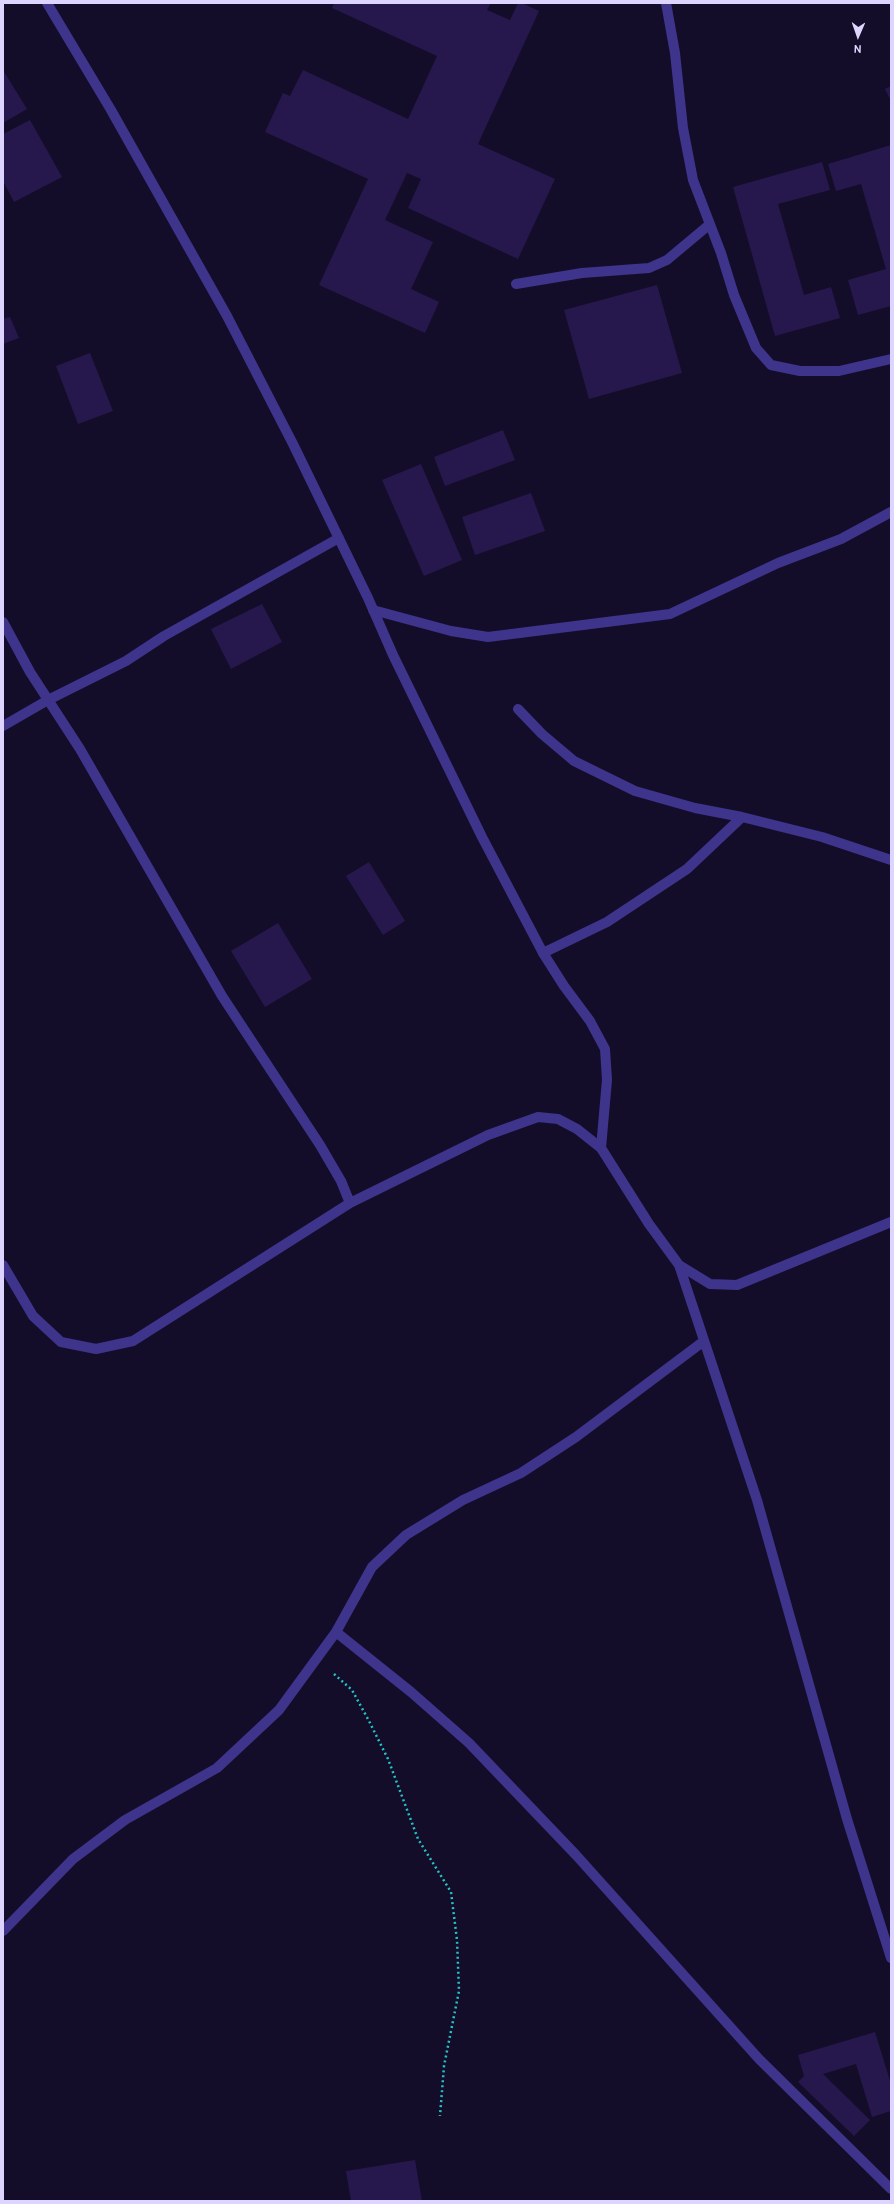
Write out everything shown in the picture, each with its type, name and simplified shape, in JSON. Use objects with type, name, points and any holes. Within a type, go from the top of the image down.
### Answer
[{"type":"street","points":[[47,3],[111,110],[227,316],[293,444],[373,610],[392,655],[482,837],[543,953],[564,986],[590,1021],[605,1049],[607,1080],[601,1148]]},
{"type":"street","points":[[666,3],[675,54],[683,128],[694,180],[734,295],[756,348],[771,365],[800,371],[839,371],[891,359]]},
{"type":"street","points":[[516,284],[582,273],[649,268],[667,260],[710,224]]},
{"type":"street","points":[[373,610],[451,631],[488,637],[664,615],[778,563],[840,539],[891,512]]},
{"type":"street","points":[[3,726],[48,700],[126,661],[164,636],[339,538]]},
{"type":"street","points":[[3,622],[48,700],[80,749],[222,996],[320,1145],[341,1181],[350,1203]]},
{"type":"street","points":[[518,709],[542,734],[574,761],[635,791],[695,808],[742,817],[822,837],[891,860]]},
{"type":"street","points":[[543,953],[607,922],[687,869],[742,817]]},
{"type":"street","points":[[3,1265],[33,1316],[61,1342],[96,1349],[134,1341],[350,1203],[488,1135],[538,1116],[558,1119],[577,1129],[601,1148],[649,1224],[679,1265],[757,1500],[847,1819],[891,1958]]},
{"type":"street","points":[[679,1265],[710,1284],[737,1285],[891,1222]]},
{"type":"street","points":[[3,1931],[73,1859],[125,1820],[217,1768],[279,1710],[336,1632],[372,1567],[406,1535],[463,1500],[521,1473],[576,1437],[704,1341]]},
{"type":"street","points":[[336,1632],[412,1692],[469,1743],[576,1855],[759,2059],[891,2189]]},
{"type":"path","points":[[317,1659],[352,1690],[388,1758],[418,1838],[451,1892],[457,1940],[459,1992],[444,2066],[440,2116]]},
{"type":"building","points":[[334,3],[491,3],[487,10],[510,20],[518,3],[522,3],[539,11],[478,144],[555,179],[518,259],[408,208],[421,179],[407,173],[385,220],[433,242],[411,289],[439,302],[425,333],[319,285],[368,179],[265,132],[283,93],[290,96],[303,70],[408,119],[437,56],[332,8]]},
{"type":"building","points":[[3,70],[27,109],[3,123]]},
{"type":"building","points":[[891,86],[891,101],[885,89]]},
{"type":"building","points":[[30,120],[62,177],[14,202],[3,181],[3,134]]},
{"type":"building","points":[[891,145],[891,306],[858,315],[848,280],[886,269],[861,184],[836,191],[828,164]]},
{"type":"building","points":[[822,162],[830,190],[778,204],[804,295],[831,287],[840,318],[775,336],[733,187]]},
{"type":"building","points":[[657,285],[682,373],[589,399],[564,310]]},
{"type":"building","points":[[10,317],[19,338],[3,344],[3,319]]},
{"type":"building","points":[[90,353],[113,411],[78,424],[56,366]]},
{"type":"building","points":[[503,430],[515,460],[445,486],[434,457]]},
{"type":"building","points":[[421,464],[462,560],[424,576],[382,480]]},
{"type":"building","points":[[531,493],[545,531],[475,555],[462,517]]},
{"type":"building","points":[[262,604],[282,642],[231,669],[211,629]]},
{"type":"building","points":[[369,862],[405,921],[383,935],[346,876]]},
{"type":"building","points":[[278,923],[312,979],[265,1007],[231,951]]},
{"type":"building","points":[[875,2032],[891,2084],[891,2111],[872,2117],[856,2064],[823,2074],[870,2120],[854,2136],[798,2082],[804,2076],[798,2055]]},
{"type":"building","points":[[415,2160],[422,2201],[351,2201],[346,2171]]}]
